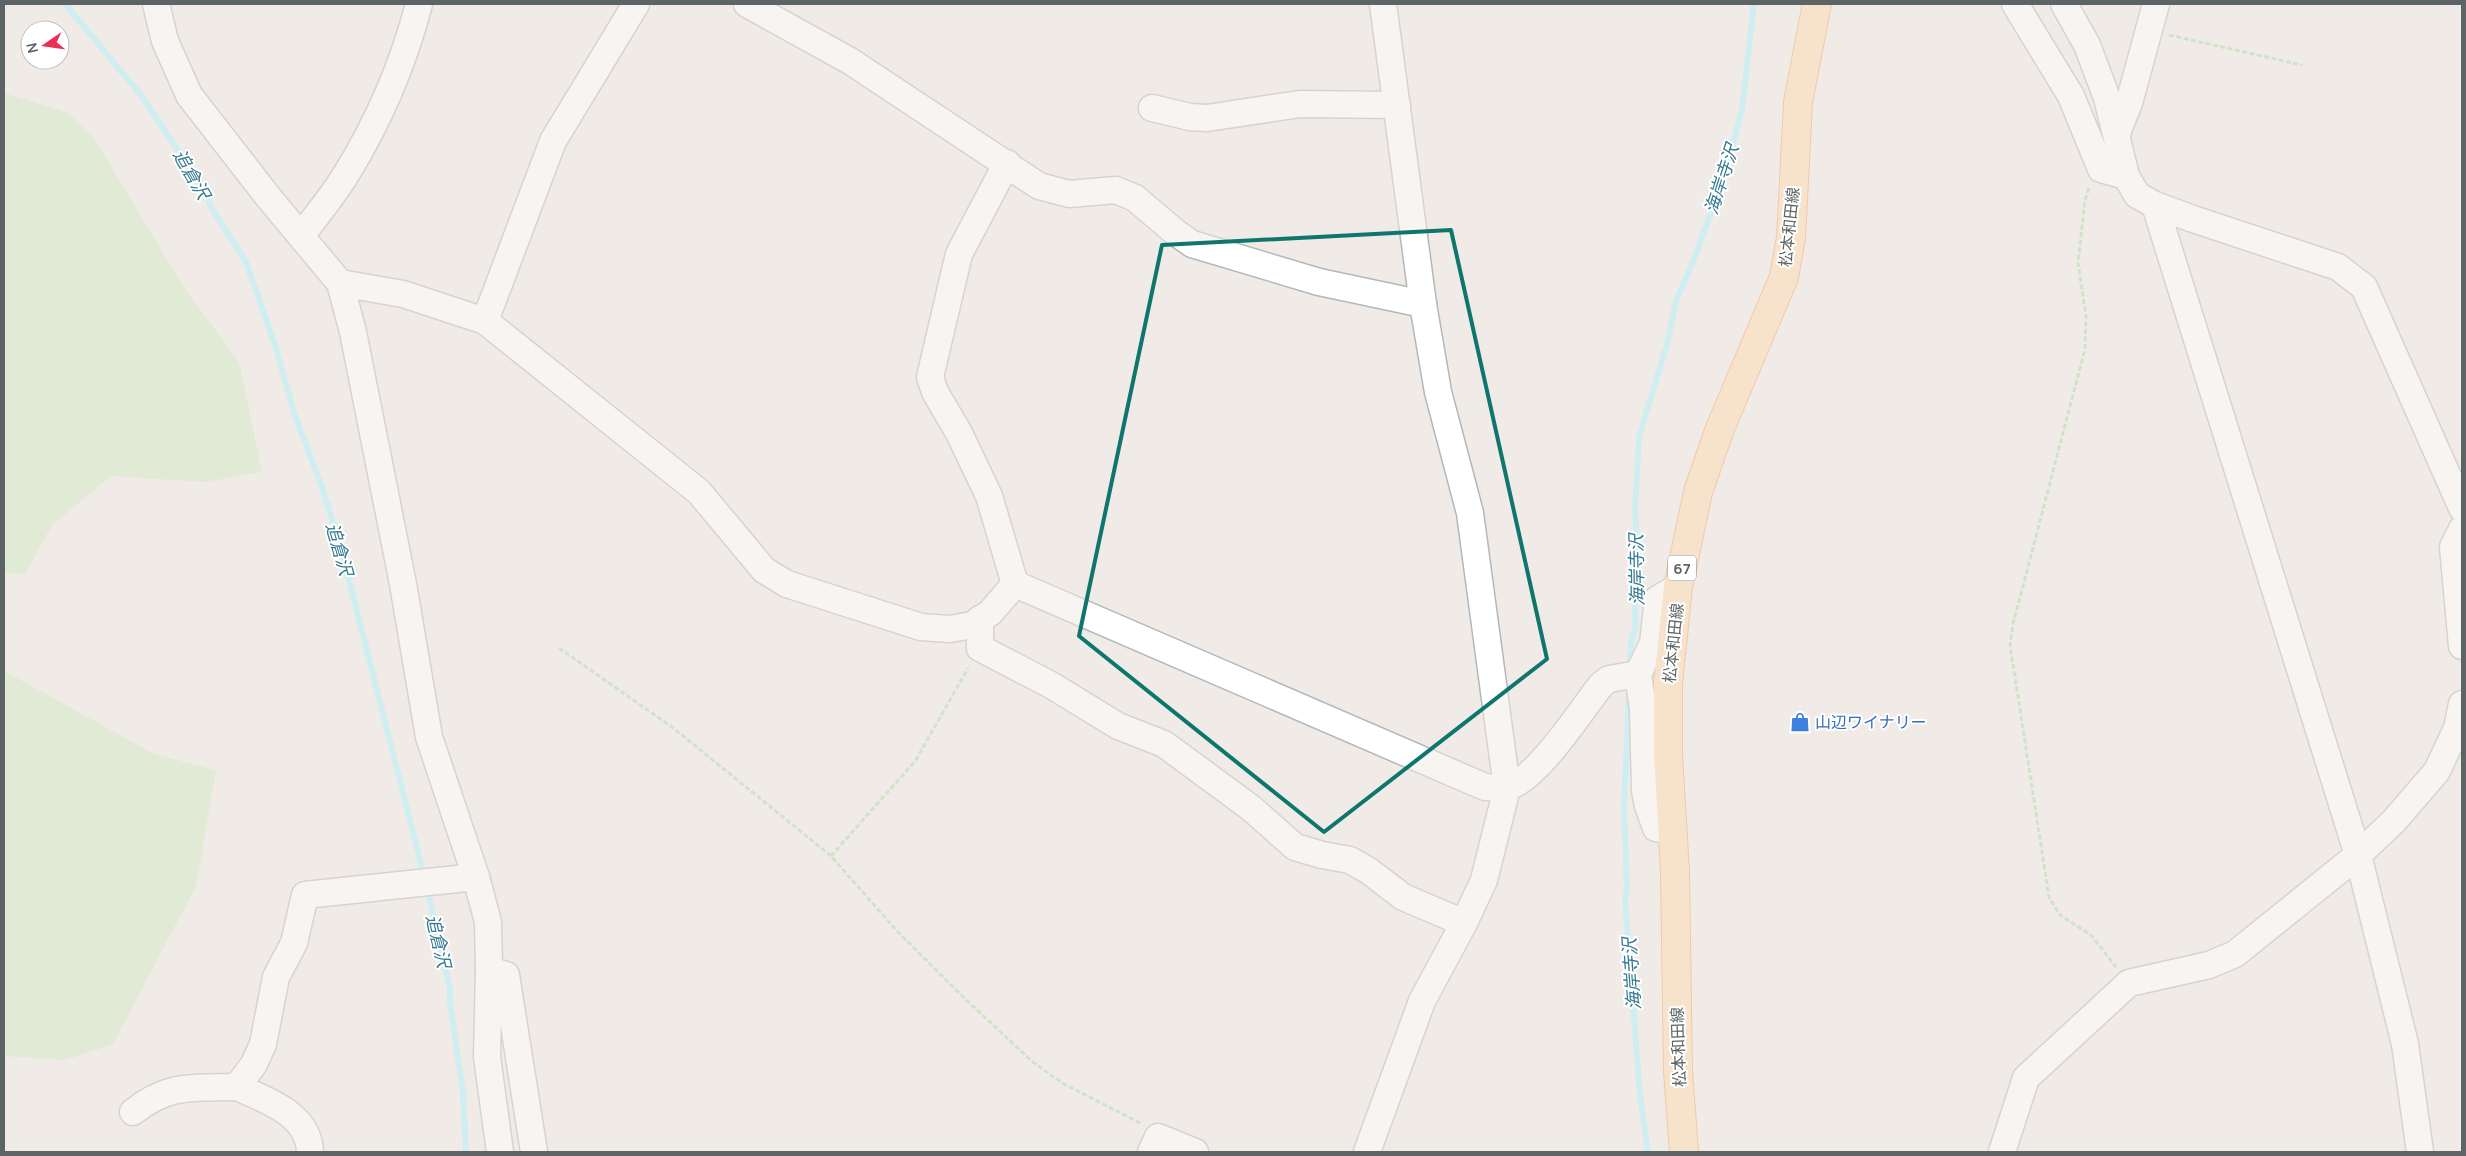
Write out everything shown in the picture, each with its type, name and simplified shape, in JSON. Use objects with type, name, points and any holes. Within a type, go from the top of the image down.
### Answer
[{"type":"main road","name":"松本和田線","points":[[1684,1152],[1678,1071],[1675,872],[1671,831],[1668,755],[1668,684],[1678,587],[1698,492],[1719,431],[1784,277],[1791,238],[1798,102],[1817,4]]},
{"type":"street","points":[[156,4],[165,41],[190,95],[269,198],[340,282],[353,332],[403,584],[429,737],[476,877],[488,922],[487,1057],[500,1152]]},
{"type":"street","points":[[302,236],[344,177],[382,107],[410,40],[419,4]]},
{"type":"street","points":[[485,321],[553,141],[636,4]]},
{"type":"street","points":[[747,4],[850,61],[1007,163],[1039,186],[1069,194],[1116,190],[1135,198],[1174,232],[1192,244],[1319,282],[1423,304]]},
{"type":"street","points":[[1367,1152],[1422,1001],[1464,923],[1484,880],[1507,788],[1470,513],[1438,392],[1423,304],[1383,4]]},
{"type":"street","points":[[2015,4],[2040,42],[2071,96],[2101,169],[2126,176]]},
{"type":"street","points":[[2064,4],[2087,45],[2107,98],[2126,176],[2137,195],[2155,205],[2338,268],[2364,287],[2462,508]]},
{"type":"street","points":[[2117,133],[2129,104],[2156,4]]},
{"type":"street","points":[[1152,108],[1190,117],[1207,118],[1300,104],[1397,105]]},
{"type":"street","points":[[1007,163],[959,254],[930,377],[935,392],[959,433],[989,496],[1015,584]]},
{"type":"street","points":[[2155,205],[2358,855],[2405,1044],[2420,1152]]},
{"type":"street","points":[[340,282],[403,294],[485,321],[699,492],[764,570],[788,584],[920,627],[950,629],[972,626],[990,613],[1015,584]]},
{"type":"street","points":[[2462,529],[2453,547],[2462,646]]},
{"type":"street","points":[[1015,584],[1485,787],[1507,788],[1523,780],[1542,761],[1601,686],[1609,679],[1638,674]]},
{"type":"street","points":[[1671,831],[1656,828],[1648,806],[1645,790],[1643,709],[1638,674],[1653,643],[1658,599],[1678,587]]},
{"type":"street","points":[[980,619],[980,648],[1051,686],[1118,726],[1164,744],[1251,808],[1295,847],[1322,855],[1350,860],[1403,897],[1464,923]]},
{"type":"street","points":[[2002,1152],[2026,1078],[2128,983],[2209,965],[2234,954],[2358,855],[2394,821],[2437,770],[2457,728],[2462,704]]},
{"type":"street","points":[[237,1087],[254,1064],[263,1044],[276,977],[294,943],[305,895],[476,877]]},
{"type":"street","points":[[489,970],[506,975],[534,1152]]},
{"type":"street","points":[[133,1112],[151,1098],[169,1091],[237,1087],[281,1107],[305,1133],[310,1152]]},
{"type":"street","points":[[1155,1144],[1195,1152]]},
{"type":"path","points":[[2149,31],[2302,65]]},
{"type":"path","points":[[2101,169],[2092,180],[2085,200],[2078,263],[2086,316],[2085,349],[2013,624],[2010,645],[2049,897],[2060,915],[2091,935],[2128,983]]},
{"type":"path","points":[[559,648],[672,727],[831,856],[905,939],[961,995],[1034,1063],[1064,1084],[1145,1126],[1155,1144]]},
{"type":"path","points":[[831,856],[916,760],[980,648]]},
{"type":"highlighted area","points":[[1451,230],[1547,659],[1324,832],[1079,636],[1162,245]]},
{"type":"green space","points":[[4,93],[69,113],[94,138],[185,289],[239,362],[262,472],[205,482],[111,476],[52,525],[25,574],[4,573]]},
{"type":"green space","points":[[4,671],[154,754],[216,770],[196,886],[113,1044],[65,1060],[4,1056]]},
{"type":"waterway","name":"追倉沢","points":[[65,4],[144,99],[205,191],[211,207],[246,262],[276,348],[295,416],[319,479],[340,544],[424,876]]},
{"type":"waterway","name":"海岸寺沢","points":[[1630,667],[1631,644],[1636,624],[1638,557],[1635,512],[1639,437],[1668,341],[1676,301],[1692,264],[1725,175],[1742,109],[1754,4]]},
{"type":"waterway","name":"海岸寺沢","points":[[1629,694],[1624,807],[1627,890],[1625,899],[1640,1095],[1648,1152]]},
{"type":"waterway","name":"追倉沢","points":[[427,888],[450,989],[450,1002],[463,1093],[466,1152]]},
{"type":"place","name":"山辺ワイナリー","points":[[1800,722]]}]
